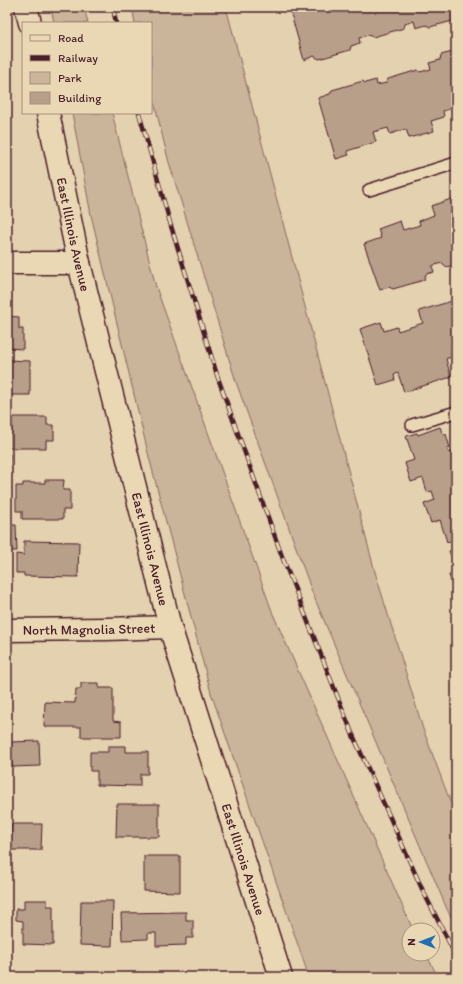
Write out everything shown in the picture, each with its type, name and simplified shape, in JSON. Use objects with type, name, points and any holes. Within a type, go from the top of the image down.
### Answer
[{"type":"main road","points":[[26,7],[30,22]]},
{"type":"main road","name":"East Illinois Avenue","points":[[48,114],[79,262],[170,627],[277,976]]},
{"type":"main road","points":[[7,263],[79,262]]},
{"type":"main road","name":"North Magnolia Street","points":[[7,630],[170,627]]},
{"type":"lane","points":[[369,190],[456,163]]},
{"type":"lane","points":[[412,425],[456,412]]},
{"type":"green space","points":[[51,7],[84,7],[88,22],[54,22]]},
{"type":"green space","points":[[132,7],[226,7],[375,572],[423,729],[456,817],[456,927],[314,597],[236,382],[168,159],[152,93],[152,22],[135,22]]},
{"type":"green space","points":[[72,114],[112,114],[156,287],[273,614],[409,922],[401,922],[401,962],[430,962],[438,977],[309,977],[211,693],[149,457],[91,215]]},
{"type":"building","points":[[289,7],[456,7],[456,20],[430,27],[426,25],[416,28],[414,21],[405,24],[404,28],[373,37],[368,35],[359,38],[360,43],[351,46],[350,50],[319,59],[314,56],[304,60]]},
{"type":"building","points":[[456,51],[456,107],[443,111],[444,117],[431,121],[434,131],[409,138],[406,129],[390,134],[388,128],[373,132],[376,142],[347,151],[349,155],[336,159],[318,98],[330,94],[332,90],[363,81],[365,83],[376,80],[377,85],[386,83],[388,79],[418,70],[420,72],[431,69],[429,63],[440,60],[441,55]]},
{"type":"building","points":[[454,198],[456,204],[456,264],[447,267],[442,263],[432,266],[434,272],[426,274],[424,280],[393,289],[389,287],[380,290],[364,244],[381,238],[378,229],[400,221],[403,230],[420,225],[419,221],[434,215],[431,206]]},
{"type":"building","points":[[452,301],[456,314],[456,360],[452,362],[450,357],[446,359],[451,377],[404,392],[398,373],[394,375],[395,380],[378,385],[360,329],[381,322],[384,331],[397,327],[398,331],[423,323],[419,311]]},
{"type":"building","points":[[7,316],[19,317],[19,329],[23,329],[23,349],[7,348]]},
{"type":"building","points":[[7,360],[30,361],[30,395],[7,395]]},
{"type":"building","points":[[7,417],[47,417],[47,425],[54,425],[54,440],[46,440],[46,448],[7,448]]},
{"type":"building","points":[[440,427],[443,435],[446,434],[450,448],[447,449],[449,453],[456,451],[456,539],[447,542],[440,520],[431,523],[424,504],[435,500],[432,491],[427,492],[423,478],[411,482],[405,463],[414,460],[406,436],[417,433],[418,435]]},
{"type":"building","points":[[7,454],[10,454],[9,493],[7,493]]},
{"type":"building","points":[[45,480],[64,480],[63,490],[70,490],[70,510],[63,510],[63,519],[22,519],[22,511],[16,511],[16,486],[23,486],[23,483],[45,483]]},
{"type":"building","points":[[7,525],[16,525],[17,551],[7,551]]},
{"type":"building","points":[[24,541],[79,542],[78,577],[24,576],[24,573],[16,573],[16,554],[24,555]]},
{"type":"building","points":[[456,549],[456,568],[449,551]]},
{"type":"building","points":[[456,572],[456,594],[449,575]]},
{"type":"building","points":[[81,683],[99,683],[99,688],[113,688],[113,721],[121,722],[121,737],[81,737],[81,727],[44,727],[45,702],[75,703],[76,689],[81,689]]},
{"type":"building","points":[[39,741],[40,766],[12,767],[10,742]]},
{"type":"building","points":[[108,746],[126,746],[126,752],[148,752],[148,774],[140,774],[140,786],[97,785],[97,771],[90,771],[90,752],[108,752]]},
{"type":"building","points":[[117,804],[159,804],[159,837],[116,837]]},
{"type":"building","points":[[11,824],[42,824],[41,850],[10,850]]},
{"type":"building","points":[[144,856],[180,856],[180,892],[144,891]]},
{"type":"building","points":[[24,900],[47,900],[47,906],[53,906],[53,945],[23,944],[23,921],[16,920],[16,909],[24,909]]},
{"type":"building","points":[[81,901],[113,901],[112,946],[80,945]]},
{"type":"building","points":[[186,912],[186,920],[193,920],[193,938],[186,938],[186,945],[156,946],[156,933],[148,933],[148,939],[122,940],[121,913]]},
{"type":"railway","points":[[113,7],[116,22]]},
{"type":"railway","points":[[139,114],[171,226],[218,378],[283,559],[352,733],[423,891],[456,956]]}]
